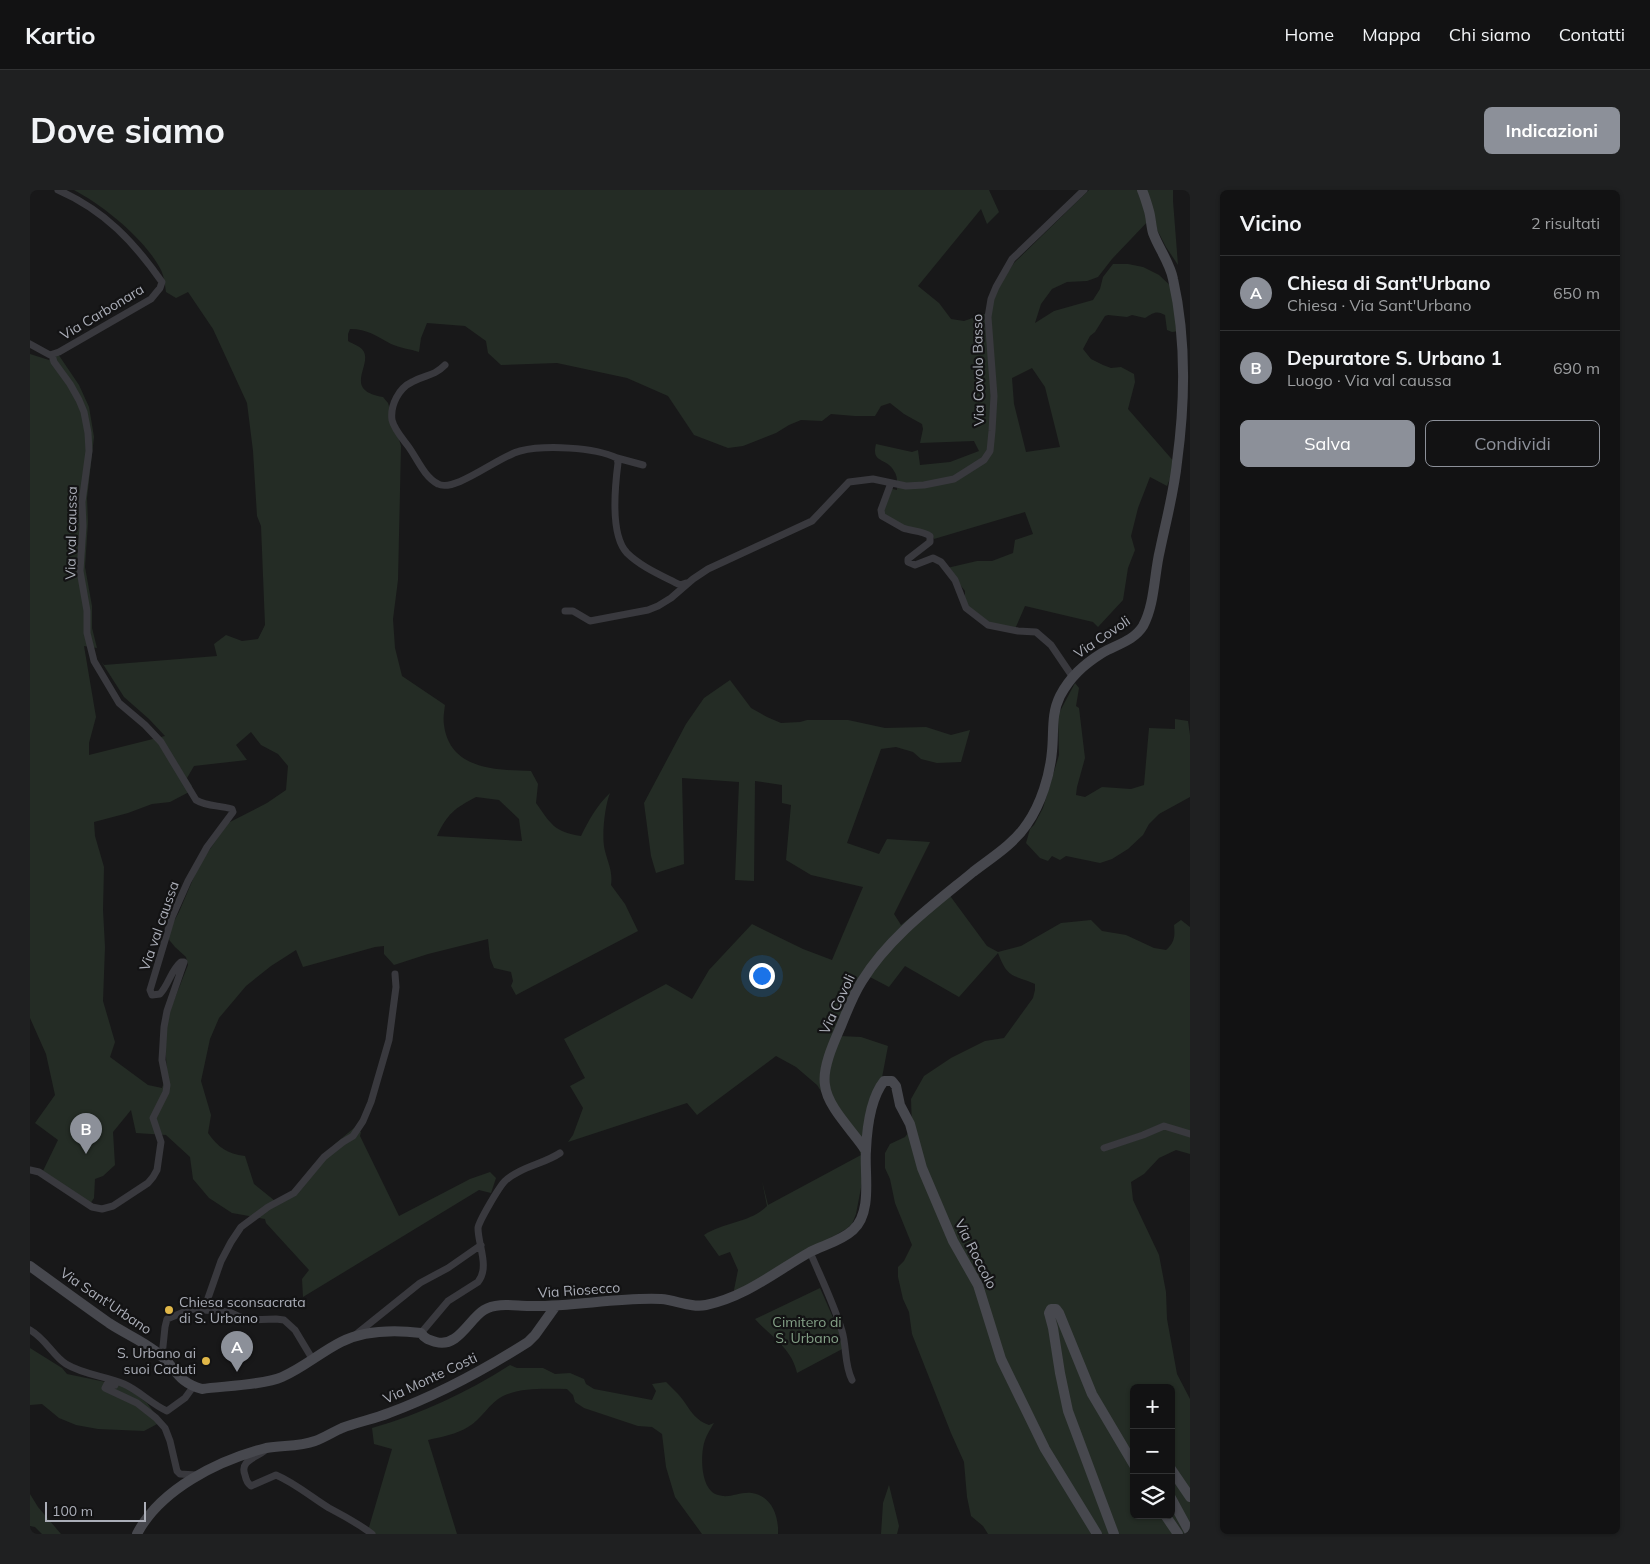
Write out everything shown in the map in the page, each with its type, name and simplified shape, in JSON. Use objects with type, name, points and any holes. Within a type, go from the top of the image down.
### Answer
[{"type":"street","name":"Via Carbonara","points":[[30,344],[52,355],[59,352],[151,298],[160,288],[162,282],[131,241],[98,212],[58,190]]},
{"type":"street","name":"Via Covolo Basso","points":[[565,611],[573,611],[590,621],[648,610],[671,598],[689,582],[723,562],[812,521],[849,482],[873,479],[916,486],[948,481],[981,463],[992,445],[994,396],[988,317],[993,293],[1012,259],[1084,190]]},
{"type":"street","name":"Via Covoli","points":[[866,1151],[833,1106],[824,1087],[833,1044],[853,997],[870,968],[900,934],[1017,836],[1031,819],[1050,766],[1055,708],[1066,684],[1072,676],[1102,653],[1136,634],[1144,623],[1150,606],[1155,570],[1178,462],[1181,416],[1181,334],[1173,278],[1152,230],[1149,211],[1142,190]]},
{"type":"street","name":"Via val caussa","points":[[30,1170],[38,1172],[97,1209],[113,1206],[148,1183],[157,1170],[161,1142],[153,1118],[162,1103],[167,1089],[162,1060],[164,1027],[167,1011],[184,962],[178,964],[167,986],[160,994],[152,995],[150,990],[172,917],[188,881],[207,847],[234,812],[232,809],[196,800],[160,742],[145,725],[119,703],[96,667],[87,633],[87,611],[80,571],[83,526],[82,502],[89,451],[88,433],[84,412],[79,400],[68,380],[53,361],[52,355]]},
{"type":"street","points":[[445,365],[433,375],[423,377],[406,385],[393,404],[392,420],[427,475],[438,485],[455,485],[503,457],[521,450],[541,448],[572,448],[611,455],[643,465]]},
{"type":"street","points":[[617,458],[614,501],[618,534],[624,549],[637,561],[680,585],[689,582]]},
{"type":"street","points":[[892,483],[881,510],[882,516],[903,528],[926,533],[930,536],[930,542],[908,559],[908,562],[915,565],[933,558],[941,562],[955,580],[966,608],[988,625],[1018,631],[1036,632],[1052,645],[1072,676]]},
{"type":"street","points":[[202,1310],[208,1301],[221,1261],[241,1227],[268,1207],[294,1192],[324,1157],[353,1136],[363,1121],[371,1102],[389,1040],[396,987],[395,974]]},
{"type":"street","name":"Via Roccolo","points":[[866,1151],[871,1112],[878,1090],[884,1081],[892,1081],[896,1086],[900,1105],[910,1124],[918,1157],[940,1215],[982,1297],[1001,1358],[1045,1449],[1098,1534]]},
{"type":"street","points":[[1104,1148],[1164,1126],[1190,1134]]},
{"type":"street","name":"Via Riosecco","points":[[353,1338],[391,1331],[421,1333],[425,1339],[443,1343],[460,1334],[485,1310],[501,1305],[555,1307],[588,1302],[663,1299],[704,1306],[734,1297],[772,1277],[810,1252],[843,1237],[854,1229],[859,1222],[866,1202],[866,1151]]},
{"type":"street","points":[[421,1333],[444,1306],[479,1280],[483,1268],[479,1224],[502,1185],[514,1175],[560,1153]]},
{"type":"street","points":[[30,1330],[44,1340],[66,1364],[130,1387],[150,1402],[167,1410],[185,1398],[193,1387],[202,1389],[273,1380],[296,1370],[344,1340],[353,1338],[362,1328],[420,1284],[448,1268],[480,1245]]},
{"type":"street","points":[[810,1252],[837,1314],[846,1347],[847,1370],[852,1380]]},
{"type":"street","name":"Via Sant'Urbano","points":[[30,1266],[110,1323],[162,1356],[179,1377],[193,1387]]},
{"type":"street","name":"Via Monte Costi","points":[[137,1534],[142,1523],[158,1504],[200,1475],[240,1455],[269,1448],[315,1441],[344,1428],[388,1414],[453,1385],[528,1342],[535,1336],[555,1307]]},
{"type":"street","points":[[162,1356],[164,1327],[167,1319],[191,1309],[229,1312],[247,1320],[284,1320],[295,1330],[313,1360]]},
{"type":"street","points":[[1114,1534],[1068,1411],[1049,1313],[1051,1309],[1056,1309],[1059,1313],[1092,1394],[1130,1458]]},
{"type":"street","points":[[130,1387],[108,1384],[104,1388],[136,1403],[156,1418],[165,1428],[177,1471],[180,1474],[200,1475]]},
{"type":"street","name":"Via Monte Costi","points":[[269,1448],[260,1455],[245,1462],[243,1470],[248,1484],[251,1486],[256,1485],[276,1474],[329,1508],[358,1523],[372,1534]]},
{"type":"street","points":[[1174,1474],[1190,1498]]},
{"type":"street","points":[[1175,1505],[1190,1533]]},
{"type":"street","points":[[1168,1519],[1178,1534]]},
{"type":"green space","points":[[74,190],[989,190],[999,212],[987,224],[981,209],[918,286],[939,303],[951,319],[964,321],[987,313],[995,291],[1014,263],[1089,190],[1173,190],[1178,265],[1151,218],[1112,259],[1098,277],[1087,281],[1067,282],[1052,289],[1041,304],[1035,323],[1054,311],[1093,300],[1100,289],[1103,277],[1113,264],[1143,267],[1159,275],[1175,290],[1180,331],[1172,332],[1167,330],[1165,315],[1157,312],[1145,318],[1132,315],[1127,317],[1108,315],[1105,316],[1095,332],[1090,336],[1083,349],[1091,359],[1103,365],[1111,368],[1121,367],[1134,374],[1135,382],[1128,409],[1176,464],[1167,486],[1150,477],[1138,508],[1131,536],[1135,550],[1128,568],[1123,600],[1098,627],[1093,622],[1025,606],[1015,629],[1001,629],[970,610],[965,599],[965,591],[947,568],[977,561],[992,561],[1013,553],[1015,540],[1033,534],[1025,512],[934,539],[933,537],[882,519],[888,488],[897,490],[897,480],[891,467],[877,458],[876,444],[912,452],[918,450],[920,465],[950,462],[979,451],[974,441],[920,443],[923,429],[922,424],[904,414],[890,403],[881,406],[875,416],[831,414],[822,421],[801,420],[776,433],[743,446],[728,448],[694,435],[668,396],[627,378],[557,363],[501,365],[488,353],[486,341],[465,326],[427,323],[421,338],[419,352],[391,344],[367,332],[350,329],[348,341],[364,352],[365,358],[361,384],[371,394],[383,397],[388,403],[401,446],[398,580],[393,619],[395,648],[402,676],[445,705],[444,723],[448,740],[455,751],[465,759],[490,768],[531,771],[538,784],[536,803],[550,822],[559,829],[581,836],[597,808],[610,793],[605,813],[603,838],[611,872],[611,885],[625,904],[638,931],[516,995],[511,986],[513,981],[511,972],[494,968],[490,958],[488,939],[428,954],[394,965],[384,954],[384,946],[303,967],[296,950],[271,966],[246,986],[219,1018],[210,1039],[201,1081],[211,1115],[208,1133],[224,1149],[233,1154],[245,1156],[254,1184],[275,1201],[295,1190],[316,1163],[354,1128],[361,1132],[360,1136],[399,1216],[470,1179],[490,1172],[496,1178],[491,1193],[479,1190],[303,1297],[302,1279],[309,1270],[266,1223],[265,1219],[232,1213],[209,1198],[193,1179],[190,1157],[166,1135],[136,1133],[131,1110],[113,1132],[115,1165],[103,1176],[95,1179],[94,1198],[88,1207],[41,1175],[58,1140],[35,1123],[55,1095],[46,1054],[30,1018],[30,354],[49,360],[58,354],[79,385],[89,407],[94,437],[87,498],[88,522],[85,567],[92,606],[92,628],[97,648],[84,646],[96,717],[89,743],[89,755],[165,736],[124,697],[101,661],[104,665],[217,656],[214,644],[226,635],[242,641],[258,639],[265,625],[261,526],[257,516],[253,451],[247,403],[213,329],[188,292],[176,298],[166,292],[161,270],[145,247],[123,224]],"holes":[[[1032,368],[1045,387],[1060,447],[1026,452],[1014,404],[1012,378]],[[251,732],[261,745],[278,754],[288,766],[286,790],[267,803],[228,823],[199,865],[179,912],[166,936],[186,957],[188,965],[167,1018],[165,1042],[167,1073],[162,1088],[148,1085],[110,1057],[115,1042],[103,1001],[105,947],[103,910],[104,867],[95,836],[94,822],[152,804],[170,802],[191,791],[192,786],[187,778],[194,766],[247,760],[236,745]],[[476,797],[499,800],[519,819],[522,841],[437,836],[448,817],[457,808]]]},
{"type":"green space","points":[[730,680],[751,708],[781,723],[807,720],[848,720],[885,728],[926,727],[951,735],[970,730],[961,762],[937,763],[921,759],[913,752],[896,747],[881,749],[847,843],[879,854],[887,839],[930,842],[894,914],[901,925],[945,889],[987,946],[998,952],[1021,946],[1061,923],[1091,920],[1102,931],[1126,935],[1154,948],[1166,950],[1174,939],[1174,925],[1181,920],[1190,927],[1190,1154],[1176,1150],[1159,1158],[1144,1174],[1131,1182],[1133,1200],[1159,1255],[1166,1292],[1167,1319],[1177,1374],[1190,1399],[1190,1534],[988,1534],[983,1526],[971,1516],[967,1497],[964,1462],[912,1334],[909,1312],[903,1299],[898,1277],[898,1267],[904,1261],[912,1245],[895,1203],[890,1179],[885,1168],[885,1153],[890,1144],[905,1137],[912,1128],[911,1099],[924,1076],[951,1058],[985,1041],[1004,1038],[1033,998],[1035,984],[1008,972],[998,953],[959,997],[905,966],[889,987],[868,976],[840,1036],[861,1037],[888,1046],[856,1214],[852,1224],[733,1295],[738,1270],[730,1252],[719,1256],[704,1235],[720,1227],[753,1216],[767,1206],[762,1181],[768,1205],[861,1155],[858,1147],[817,1085],[796,1067],[776,1056],[697,1115],[687,1103],[568,1142],[573,1135],[583,1108],[570,1086],[585,1078],[564,1039],[666,984],[692,999],[709,970],[752,924],[803,949],[832,960],[863,887],[811,875],[786,860],[791,805],[782,803],[782,785],[755,781],[754,881],[735,880],[739,782],[682,778],[684,864],[656,873],[651,856],[644,803],[686,724],[704,698]]},
{"type":"green space","points":[[1075,683],[1079,688],[1076,706],[1079,708],[1085,758],[1076,795],[1085,797],[1102,787],[1131,789],[1144,785],[1149,728],[1175,729],[1175,719],[1188,721],[1190,735],[1190,797],[1159,814],[1149,824],[1143,835],[1128,849],[1112,859],[1100,863],[1066,856],[1060,860],[1052,856],[1048,861],[1040,858],[1026,843],[1030,829],[1043,808],[1059,755],[1058,715]]},
{"type":"green space","name":"Cimitero di S. Urbano","points":[[820,1288],[846,1347],[797,1373],[785,1349],[755,1319]]},
{"type":"green space","points":[[30,1348],[62,1368],[67,1374],[125,1386],[147,1403],[161,1422],[144,1431],[98,1429],[76,1425],[59,1418],[42,1404],[30,1405]]},
{"type":"green space","points":[[510,1365],[517,1368],[543,1368],[555,1374],[570,1373],[584,1379],[586,1384],[594,1389],[652,1400],[656,1391],[652,1384],[666,1382],[699,1419],[709,1425],[714,1423],[706,1438],[702,1454],[705,1479],[712,1492],[722,1496],[752,1493],[765,1498],[773,1508],[778,1534],[702,1534],[675,1497],[666,1467],[662,1434],[652,1427],[638,1426],[584,1408],[575,1402],[573,1395],[567,1389],[551,1389],[510,1393],[498,1399],[468,1427],[428,1440],[457,1534],[367,1534],[392,1449],[374,1444],[372,1428],[443,1402],[477,1385]]},
{"type":"green space","points":[[889,1485],[899,1526],[897,1534],[881,1534],[883,1503]]},
{"type":"green space","points":[[30,1494],[38,1507],[61,1534],[42,1534],[35,1527],[30,1526]]},
{"type":"place","name":"Depuratore S. Urbano 1","points":[[86,1154]]},
{"type":"place","name":"Chiesa sconsacrata di S. Urbano","points":[[169,1310]]},
{"type":"place","name":"S. Urbano ai suoi Caduti","points":[[206,1361]]},
{"type":"place","name":"Chiesa di Sant'Urbano","points":[[237,1372]]}]
